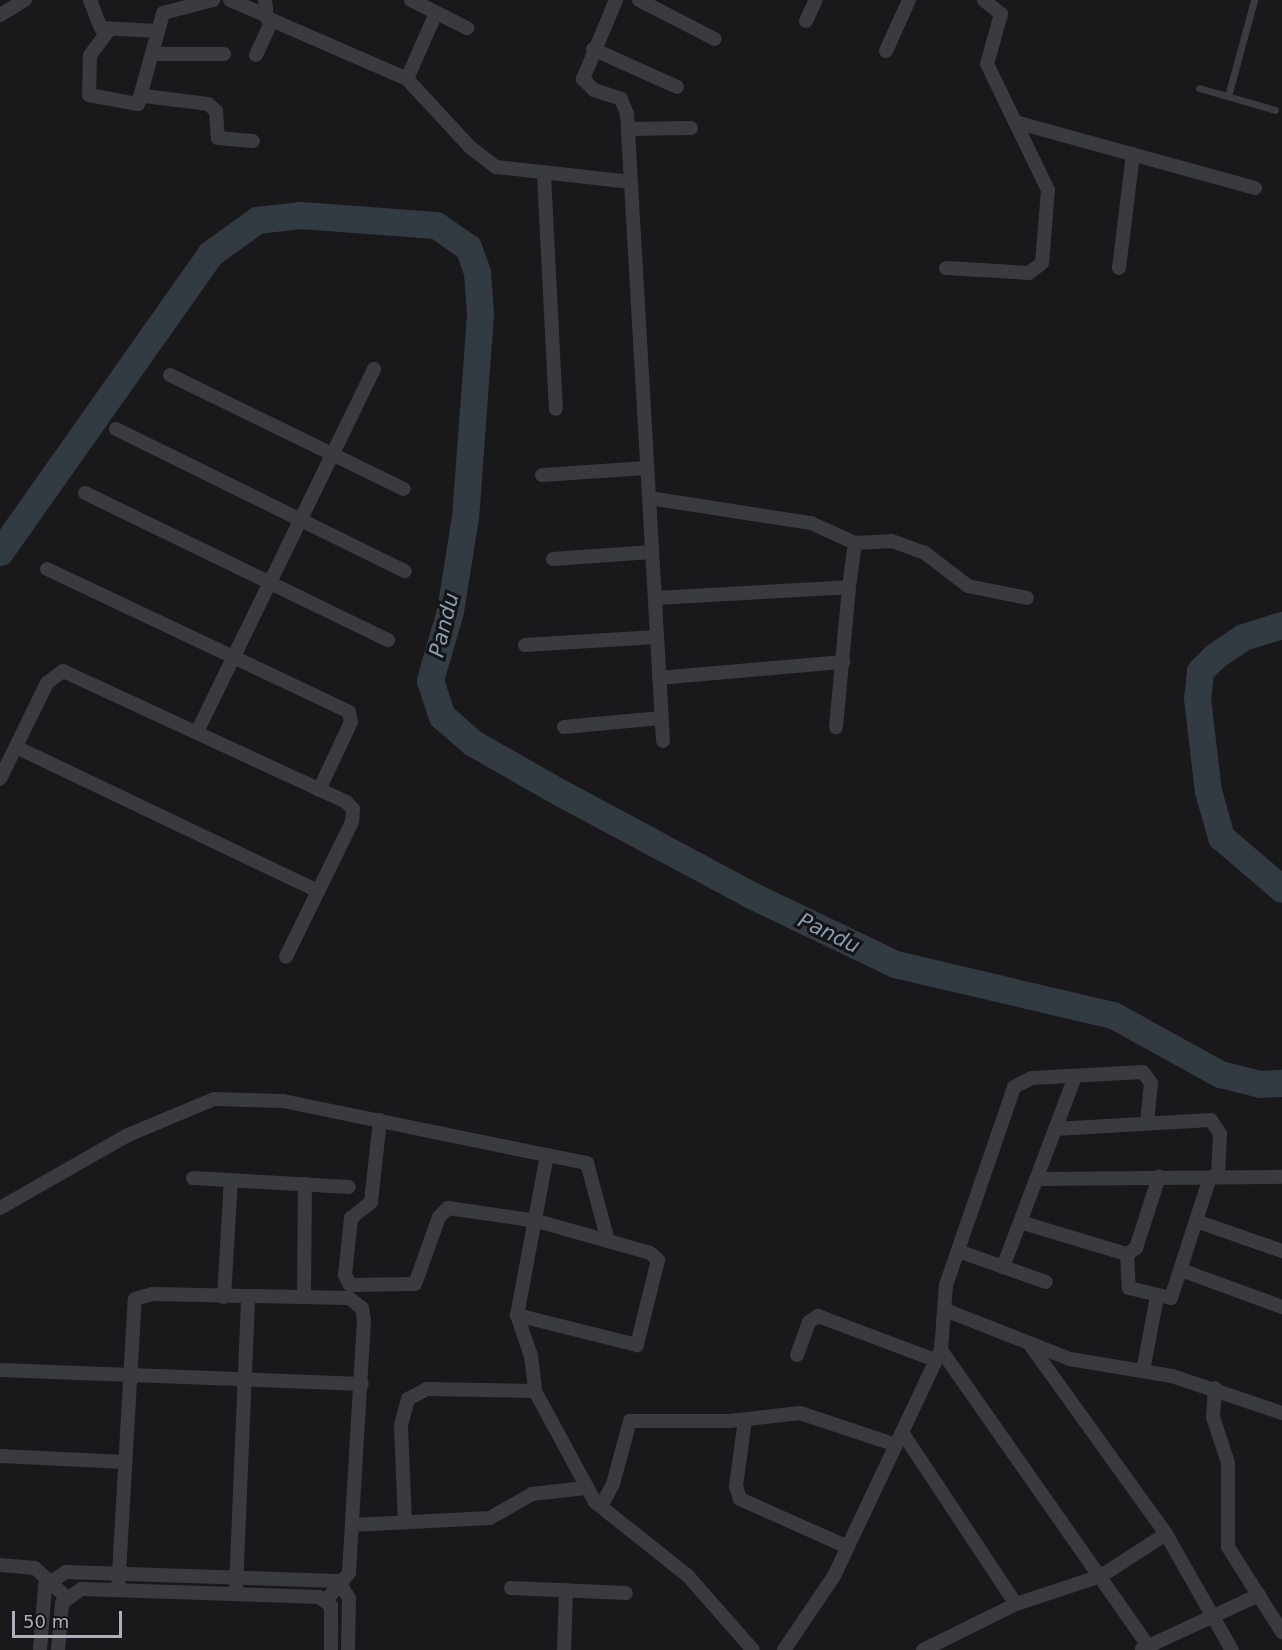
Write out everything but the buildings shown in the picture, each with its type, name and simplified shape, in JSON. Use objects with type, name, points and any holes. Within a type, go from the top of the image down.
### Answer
[{"type":"street","points":[[0,15],[25,0]]},
{"type":"street","points":[[90,0],[97,23],[109,30],[157,31]]},
{"type":"street","points":[[109,30],[90,55],[89,95],[133,106],[144,96],[157,31],[168,9],[213,0]]},
{"type":"street","points":[[230,0],[407,79],[484,159],[511,172],[631,182]]},
{"type":"street","points":[[256,55],[268,17],[265,0]]},
{"type":"street","points":[[411,0],[467,28]]},
{"type":"street","points":[[616,0],[593,49],[583,79],[594,90],[621,99],[628,129],[663,741]]},
{"type":"street","points":[[639,0],[715,39]]},
{"type":"street","points":[[806,21],[816,0]]},
{"type":"street","points":[[886,51],[909,0]]},
{"type":"street","points":[[946,268],[1040,269],[1049,201],[987,64],[1001,14],[984,0]]},
{"type":"street","points":[[407,79],[436,13]]},
{"type":"street","points":[[593,49],[677,87]]},
{"type":"street","points":[[152,54],[224,54]]},
{"type":"street","points":[[144,96],[208,104],[216,111],[219,138],[253,141]]},
{"type":"street","points":[[1015,122],[1255,188]]},
{"type":"street","points":[[628,129],[691,128]]},
{"type":"street","points":[[1119,268],[1133,154]]},
{"type":"street","points":[[544,175],[556,409]]},
{"type":"street","points":[[197,732],[374,369]]},
{"type":"street","points":[[170,375],[404,489]]},
{"type":"street","points":[[116,429],[405,571]]},
{"type":"street","points":[[542,475],[647,468]]},
{"type":"street","points":[[85,492],[388,640]]},
{"type":"street","points":[[649,498],[794,517],[855,543],[892,541],[925,553],[968,586],[1027,598]]},
{"type":"street","points":[[837,727],[855,543]]},
{"type":"street","points":[[553,559],[652,552]]},
{"type":"street","points":[[47,569],[349,712],[351,722],[319,790]]},
{"type":"street","points":[[655,598],[849,587]]},
{"type":"street","points":[[525,645],[657,637]]},
{"type":"street","points":[[659,678],[843,662]]},
{"type":"street","points":[[0,779],[47,683],[63,672],[346,802],[354,816],[286,957]]},
{"type":"street","points":[[564,727],[661,718]]},
{"type":"street","points":[[16,747],[318,891]]},
{"type":"street","points":[[784,1650],[805,1625],[848,1547],[938,1355],[958,1251],[1014,1086],[1032,1078],[1143,1072],[1151,1083],[1147,1123]]},
{"type":"street","points":[[1003,1267],[1075,1076]]},
{"type":"street","points":[[0,1208],[128,1135],[214,1100],[283,1101],[587,1163],[608,1241]]},
{"type":"street","points":[[1055,1129],[1202,1119],[1218,1125],[1214,1177],[1196,1221],[1171,1298],[1157,1297],[1129,1288],[1127,1254]]},
{"type":"street","points":[[380,1120],[371,1202],[351,1218],[345,1275],[350,1284],[415,1284],[440,1217],[448,1208],[537,1221],[608,1241],[658,1260],[637,1345],[517,1316]]},
{"type":"street","points":[[547,1155],[537,1221],[517,1316],[531,1356],[536,1391],[585,1488],[601,1506],[688,1576],[753,1650]]},
{"type":"street","points":[[1127,1254],[1136,1248],[1159,1177]]},
{"type":"street","points":[[1036,1179],[1282,1177]]},
{"type":"street","points":[[193,1178],[349,1187]]},
{"type":"street","points":[[224,1297],[231,1180]]},
{"type":"street","points":[[304,1297],[305,1184]]},
{"type":"street","points":[[1196,1221],[1282,1251]]},
{"type":"street","points":[[1020,1222],[1127,1254]]},
{"type":"street","points":[[958,1251],[1046,1282]]},
{"type":"street","points":[[1181,1270],[1282,1307]]},
{"type":"street","points":[[118,1590],[135,1299],[153,1294],[248,1298],[349,1298],[362,1308],[362,1384],[352,1525],[344,1586],[350,1598],[348,1650]]},
{"type":"street","points":[[1143,1371],[1157,1297]]},
{"type":"street","points":[[235,1595],[247,1381],[248,1298]]},
{"type":"street","points":[[945,1310],[1031,1346],[1070,1359],[1143,1371],[1215,1388],[1282,1413]]},
{"type":"street","points":[[797,1355],[809,1322],[818,1316],[938,1355],[1101,1576],[1144,1648],[1259,1595]]},
{"type":"street","points":[[1031,1346],[1166,1534],[1217,1615],[1232,1650]]},
{"type":"street","points":[[0,1370],[362,1384]]},
{"type":"street","points":[[1215,1388],[1213,1417],[1228,1463],[1228,1547],[1282,1632]]},
{"type":"street","points":[[405,1522],[401,1425],[408,1399],[427,1389],[536,1391]]},
{"type":"street","points":[[601,1506],[613,1484],[630,1421],[745,1420],[808,1414],[896,1445]]},
{"type":"street","points":[[745,1420],[736,1486],[740,1499],[848,1547]]},
{"type":"street","points":[[902,1432],[1016,1604]]},
{"type":"street","points":[[0,1456],[125,1462]]},
{"type":"street","points":[[352,1525],[490,1518],[532,1494],[585,1488]]},
{"type":"street","points":[[923,1650],[1016,1604],[1101,1576],[1166,1534]]},
{"type":"street","points":[[0,1565],[28,1566],[50,1579],[66,1597]]},
{"type":"street","points":[[40,1650],[42,1597],[50,1579],[66,1572],[237,1580],[331,1580],[344,1586]]},
{"type":"street","points":[[66,1597],[81,1589],[326,1600],[344,1586]]},
{"type":"street","points":[[511,1588],[626,1593]]},
{"type":"street","points":[[564,1650],[566,1590]]},
{"type":"street","points":[[58,1650],[66,1597]]},
{"type":"street","points":[[326,1600],[332,1614],[331,1650]]},
{"type":"lane","points":[[1228,96],[1254,0]]},
{"type":"lane","points":[[1199,88],[1275,110]]},
{"type":"waterway","name":"Pandu","points":[[0,552],[210,254],[257,220],[300,215],[436,225],[468,247],[477,272],[480,314],[465,517],[450,611],[430,680],[442,716],[473,743],[561,793],[749,894],[895,964],[1113,1015],[1220,1074],[1260,1084],[1282,1083]]},
{"type":"waterway","name":"Pandu","points":[[1282,625],[1243,637],[1215,656],[1200,671],[1197,698],[1208,791],[1221,837],[1282,889]]}]
